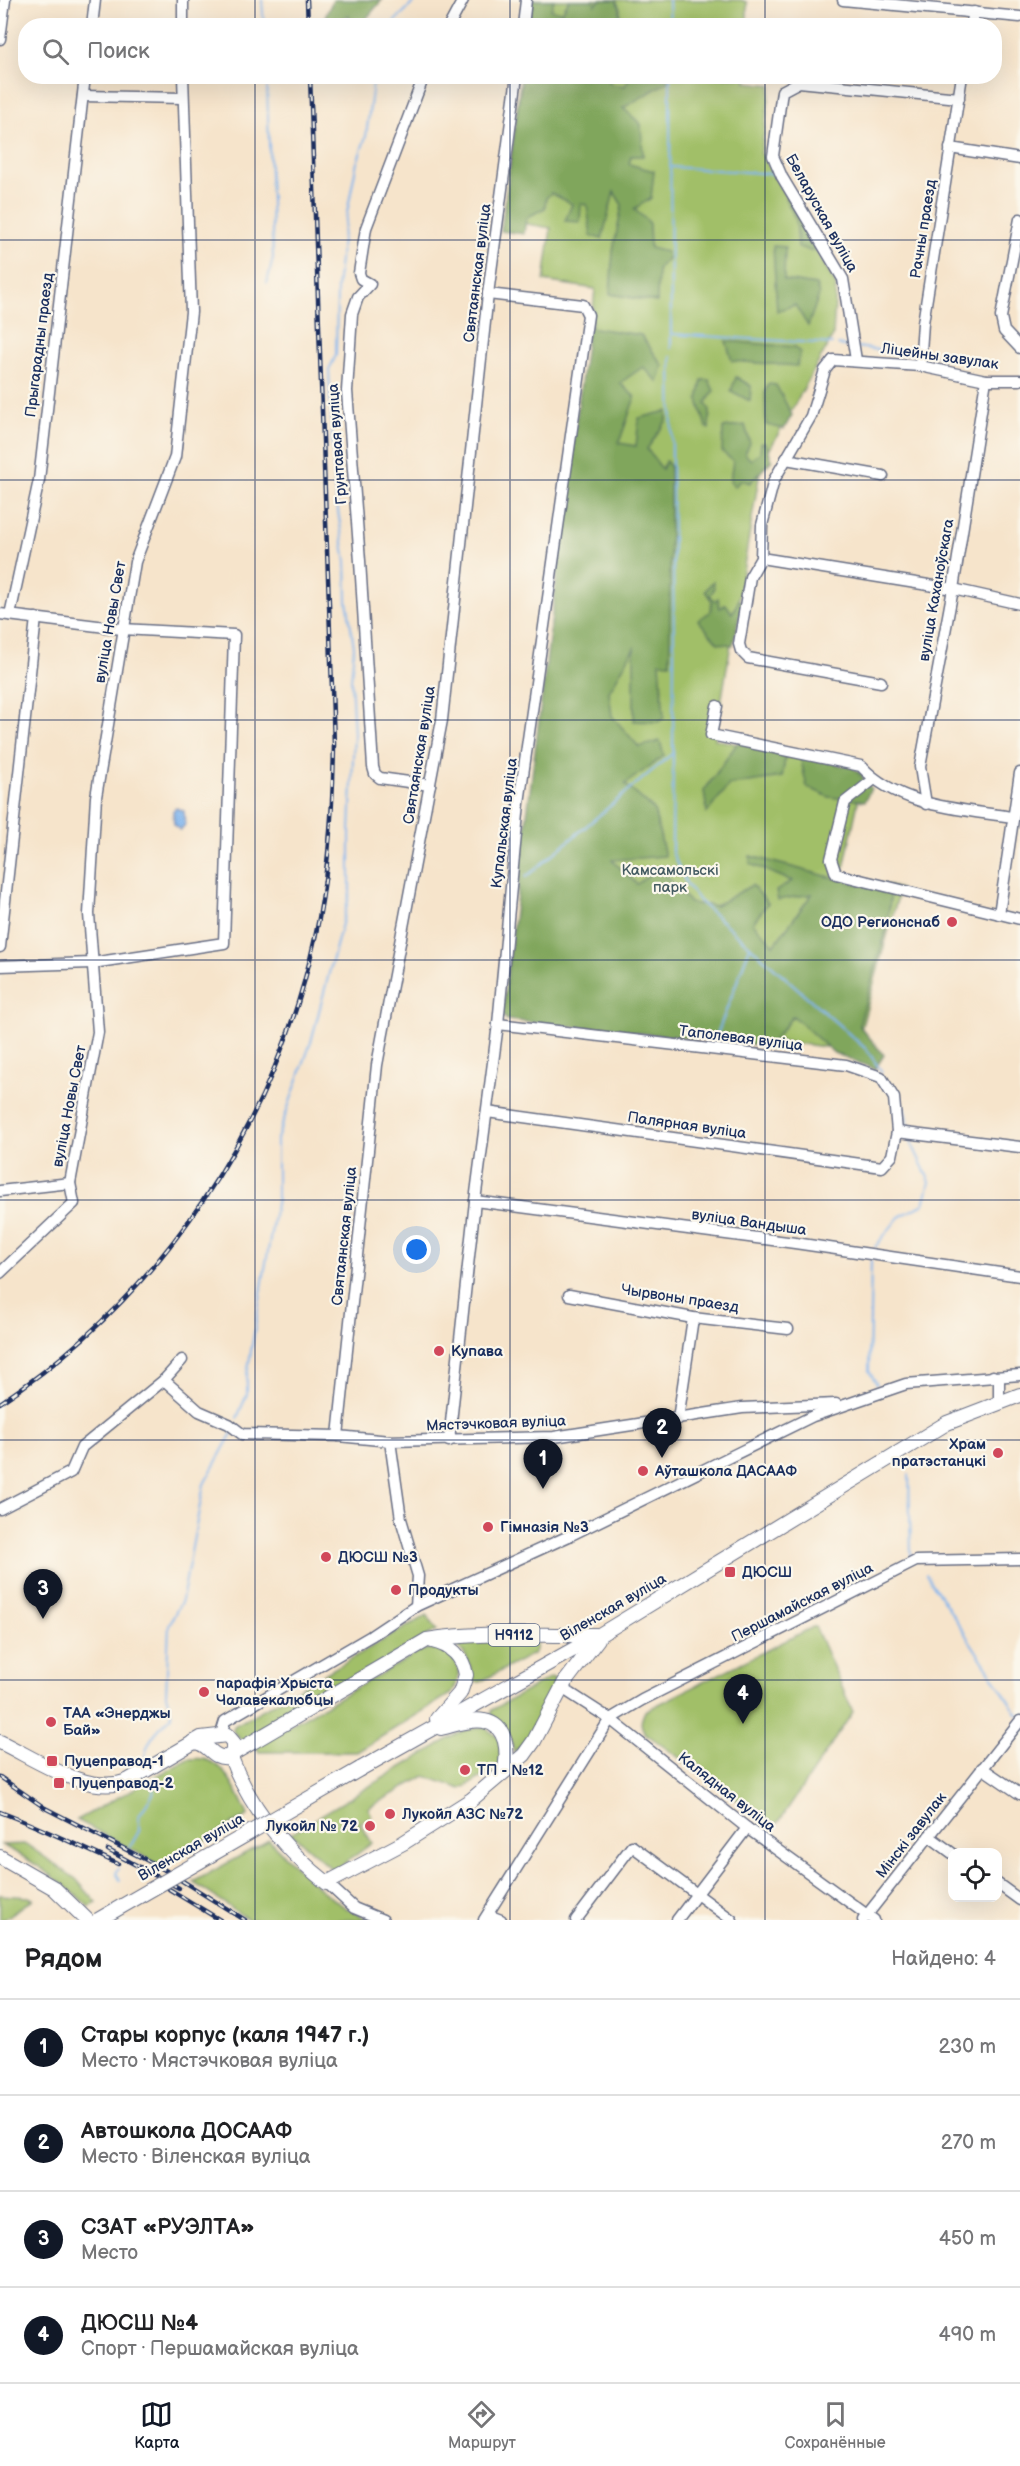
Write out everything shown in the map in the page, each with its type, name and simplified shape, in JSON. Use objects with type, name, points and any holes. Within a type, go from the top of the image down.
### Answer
[{"type":"main road","name":"Віленская вуліца","points":[[98,1920],[425,1731],[601,1634],[947,1423],[1020,1395]]},
{"type":"main road","name":"Н9112","points":[[233,1752],[427,1640],[457,1635],[601,1634]]},
{"type":"main road","points":[[0,1742],[75,1778],[92,1784],[110,1786],[129,1780],[197,1740],[199,1742],[230,1737],[233,1752],[253,1805],[280,1840],[327,1883],[403,1843],[471,1800],[524,1755],[562,1688],[601,1634]]},
{"type":"main road","points":[[425,1731],[460,1693],[466,1675],[465,1667],[457,1653],[446,1646],[427,1640]]},
{"type":"main road","points":[[425,1731],[473,1721],[486,1721],[492,1724],[504,1739],[507,1753],[504,1772]]},
{"type":"main road","points":[[216,1740],[216,1756],[233,1752]]},
{"type":"main road","points":[[3,1862],[54,1888],[87,1920]]},
{"type":"street","points":[[0,39],[5,0]]},
{"type":"street","points":[[93,18],[95,0]]},
{"type":"street","points":[[183,0],[183,18]]},
{"type":"street","points":[[453,18],[462,0]]},
{"type":"street","points":[[524,18],[526,0]]},
{"type":"street","points":[[843,0],[1020,17]]},
{"type":"street","points":[[973,18],[974,12]]},
{"type":"street","name":"Прыгарадны праезд","points":[[5,614],[39,480],[85,84]]},
{"type":"street","name":"вуліца Новы Свет","points":[[0,1273],[74,1203],[70,1182],[98,1032],[89,914],[96,797],[122,629],[135,562],[175,457],[191,312],[183,84]]},
{"type":"street","name":"Грунтавая вуліца","points":[[421,84],[366,228],[359,273],[361,279],[370,284],[358,297],[352,314],[347,391],[373,767],[375,774],[380,778],[430,785]]},
{"type":"street","name":"Святаянская вуліца","points":[[338,1436],[377,1065],[442,720],[488,294],[516,84]]},
{"type":"street","name":"Беларуская вуліца","points":[[795,84],[782,91],[773,156],[782,177],[843,279],[856,360]]},
{"type":"street","name":"Беларуская вуліца","points":[[819,84],[958,98]]},
{"type":"street","name":"Рачны праезд","points":[[920,366],[923,322],[961,84]]},
{"type":"street","points":[[83,96],[183,98]]},
{"type":"street","points":[[950,148],[1020,159]]},
{"type":"street","points":[[1020,219],[1001,317],[1004,331],[1020,348]]},
{"type":"street","name":"Купальская вуліца","points":[[449,1441],[475,1201],[498,1024],[519,803],[588,315],[583,305],[488,294]]},
{"type":"street","points":[[856,360],[833,360],[825,370],[811,416],[774,480],[762,525],[761,558],[750,577],[739,644],[741,651],[748,658],[881,682]]},
{"type":"street","name":"Ліцейны завулак","points":[[856,360],[920,366],[986,380],[1020,380]]},
{"type":"street","name":"вуліца Каханоўскага","points":[[926,804],[920,767],[953,589],[986,380]]},
{"type":"street","points":[[786,459],[883,476]]},
{"type":"street","points":[[761,558],[953,589],[1020,604]]},
{"type":"street","points":[[0,966],[92,963],[224,943],[234,635],[122,629],[5,614]]},
{"type":"street","points":[[0,946],[36,618]]},
{"type":"street","points":[[717,706],[711,735],[861,766],[873,780],[926,804],[1012,817]]},
{"type":"street","points":[[999,914],[1020,773]]},
{"type":"street","points":[[873,780],[845,802],[831,859],[836,874],[1020,919]]},
{"type":"street","name":"Таполевая вуліца","points":[[498,1024],[846,1065],[881,1077],[894,1098],[897,1132],[892,1156],[882,1167]]},
{"type":"street","name":"Палярная вуліца","points":[[487,1112],[882,1167]]},
{"type":"street","points":[[897,1132],[1020,1147]]},
{"type":"street","name":"вуліца Новы Свет","points":[[0,1191],[70,1182]]},
{"type":"street","name":"вуліца Вандыша","points":[[475,1201],[783,1241],[1020,1276]]},
{"type":"street","name":"Чырвоны праезд","points":[[569,1294],[693,1318],[788,1329]]},
{"type":"street","points":[[678,1419],[693,1318]]},
{"type":"street","points":[[0,1509],[71,1472],[82,1447],[164,1380],[182,1360]]},
{"type":"street","points":[[216,1740],[225,1721],[371,1636],[416,1606],[569,1536],[813,1416],[845,1403],[906,1384],[1020,1375]]},
{"type":"street","points":[[993,1376],[999,1381],[999,1402]]},
{"type":"street","name":"Мястэчковая вуліца","points":[[164,1380],[199,1411],[229,1424],[242,1434],[338,1436],[390,1441],[554,1437],[742,1408],[845,1403]]},
{"type":"street","points":[[810,1404],[813,1416]]},
{"type":"street","points":[[390,1441],[401,1519],[418,1576],[416,1606]]},
{"type":"street","name":"Першамайская вуліца","points":[[610,1719],[642,1700],[916,1561],[1020,1559]]},
{"type":"street","name":"Калядная вуліца","points":[[562,1688],[610,1719],[747,1828],[868,1918]]},
{"type":"street","points":[[501,1920],[486,1918],[610,1719]]},
{"type":"street","name":"Мінскі завулак","points":[[868,1918],[1020,1721]]},
{"type":"street","points":[[982,1768],[1020,1794]]},
{"type":"street","points":[[677,1920],[747,1828]]},
{"type":"street","points":[[929,1836],[948,1849]]},
{"type":"street","points":[[576,1920],[632,1846],[732,1920]]},
{"type":"street","points":[[327,1883],[354,1908],[383,1920]]},
{"type":"street","points":[[1002,1887],[1020,1900]]},
{"type":"green space","points":[[333,0],[382,0],[367,18],[349,18],[349,15],[344,18],[325,17]]},
{"type":"green space","points":[[530,0],[740,0],[747,2],[747,18],[528,18]]},
{"type":"green space","points":[[532,0],[554,0],[551,10],[562,12],[569,0],[594,0],[595,5],[600,0],[616,0],[620,9],[620,18],[530,18]]},
{"type":"green space","name":"Камсамольскі парк","points":[[520,84],[771,85],[761,153],[836,285],[833,336],[761,465],[715,739],[864,773],[843,873],[900,889],[855,1051],[503,1005],[564,558],[595,289],[544,281],[551,228],[503,220]]},
{"type":"green space","points":[[521,84],[625,86],[626,84],[664,84],[623,108],[641,124],[643,156],[631,156],[629,164],[654,171],[651,198],[634,209],[649,222],[650,248],[667,252],[668,259],[658,268],[657,302],[610,294],[613,251],[622,205],[614,192],[602,239],[591,236],[587,205],[581,204],[580,222],[565,221],[572,204],[551,193],[546,198],[545,208],[526,218],[524,234],[501,231]]},
{"type":"green space","points":[[788,196],[817,246],[811,251],[798,247],[796,220],[785,198]]},
{"type":"green space","points":[[773,246],[785,247],[784,280],[816,285],[819,295],[808,326],[795,305],[777,311]]},
{"type":"green space","points":[[588,327],[641,335],[663,366],[658,382],[643,367],[620,383],[635,397],[619,443],[636,446],[639,418],[667,411],[667,420],[647,449],[662,469],[666,461],[670,466],[670,663],[660,662],[664,718],[658,722],[634,721],[634,648],[609,692],[612,716],[639,747],[660,741],[664,756],[625,784],[654,810],[665,856],[612,860],[637,884],[659,867],[690,903],[715,906],[752,885],[768,903],[753,923],[774,945],[812,894],[778,900],[776,891],[792,881],[750,864],[750,856],[891,893],[886,931],[859,1025],[884,1055],[875,1069],[834,1053],[793,1016],[769,1046],[507,1020],[502,1015]]},
{"type":"green space","points":[[726,341],[795,347],[800,352],[797,366],[732,361]]},
{"type":"green space","points":[[736,377],[751,386],[750,401],[731,391]]},
{"type":"green space","points":[[702,380],[709,380],[714,391],[706,403],[710,410],[709,429],[706,427],[698,400]]},
{"type":"green space","points":[[768,384],[776,385],[792,415],[784,429],[766,425],[765,393]]},
{"type":"green space","points":[[745,425],[750,443],[745,454],[751,460],[760,452],[761,443],[766,443],[772,460],[750,483],[741,480],[734,487],[730,481],[733,461],[722,452],[723,428]]},
{"type":"green space","points":[[713,581],[714,589],[710,595],[715,601],[718,598],[720,608],[726,604],[732,613],[739,600],[743,602],[733,645],[718,643],[698,620],[710,612],[712,601],[705,591]]},
{"type":"green space","points":[[738,742],[786,754],[782,777],[729,785],[707,813],[704,791]]},
{"type":"green space","points":[[800,756],[854,768],[871,788],[865,801],[829,797],[807,787]]},
{"type":"green space","points":[[427,1615],[437,1630],[242,1741],[233,1731],[234,1726]]},
{"type":"green space","points":[[815,1626],[853,1712],[778,1823],[771,1824],[645,1733],[641,1724],[645,1711]]},
{"type":"green space","points":[[449,1640],[536,1641],[536,1650],[533,1654],[480,1682],[471,1681],[469,1662],[459,1648]]},
{"type":"green space","points":[[429,1649],[446,1654],[456,1663],[458,1676],[452,1693],[357,1752],[259,1752],[255,1745],[421,1651]]},
{"type":"green space","points":[[551,1677],[559,1682],[528,1739],[514,1752],[511,1740],[491,1716],[492,1710]]},
{"type":"green space","points":[[477,1727],[486,1728],[500,1739],[500,1764],[493,1771],[461,1789],[425,1776],[368,1808],[372,1816],[360,1823],[372,1843],[334,1871],[291,1833],[457,1734]]},
{"type":"green space","points":[[188,1759],[203,1759],[219,1767],[231,1782],[248,1815],[162,1866],[77,1820]]},
{"type":"green space","points":[[269,1840],[328,1895],[354,1913],[369,1920],[249,1920],[193,1882]]},
{"type":"green space","points":[[26,1844],[76,1879],[97,1903],[89,1907],[48,1873],[2,1845]]},
{"type":"green space","points":[[0,1895],[29,1897],[33,1899],[0,1920]]},
{"type":"water","points":[[176,808],[184,811],[185,825],[180,830],[174,824],[173,811]]},
{"type":"waterway","points":[[262,0],[263,18]]},
{"type":"waterway","points":[[398,18],[416,0]]},
{"type":"waterway","points":[[669,0],[670,18]]},
{"type":"waterway","points":[[237,1418],[247,1394],[247,1375],[277,1198],[277,1139],[311,1042],[350,893],[354,734],[351,680],[354,647],[347,601],[346,562],[335,492],[329,370],[336,355],[337,289],[342,239],[356,166],[366,136],[373,84]]},
{"type":"waterway","points":[[670,84],[671,348]]},
{"type":"waterway","points":[[267,88],[273,258],[267,283]]},
{"type":"waterway","points":[[672,167],[776,174]]},
{"type":"waterway","points":[[671,334],[832,344]]},
{"type":"waterway","points":[[838,345],[851,347]]},
{"type":"waterway","points":[[857,347],[917,355]]},
{"type":"waterway","points":[[927,356],[951,356]]},
{"type":"waterway","points":[[671,357],[674,653],[672,852],[686,883],[699,901],[866,1049],[882,1072]]},
{"type":"waterway","points":[[526,877],[673,753]]},
{"type":"waterway","points":[[715,1040],[750,947]]},
{"type":"waterway","points":[[898,1097],[905,1109],[908,1128]]},
{"type":"waterway","points":[[875,1247],[899,1217],[924,1204],[930,1182],[911,1142]]},
{"type":"waterway","points":[[871,1260],[869,1371],[877,1384]]},
{"type":"waterway","points":[[145,1761],[150,1742],[172,1716],[166,1695],[169,1625],[182,1600],[204,1484],[232,1433]]},
{"type":"waterway","points":[[909,1475],[911,1555]]},
{"type":"waterway","points":[[926,1574],[1018,1715]]},
{"type":"waterway","points":[[130,1847],[139,1831],[139,1816],[153,1794],[155,1778]]},
{"type":"waterway","points":[[119,1868],[116,1873],[120,1880]]},
{"type":"railway","points":[[307,0],[308,18]]},
{"type":"railway","points":[[0,1403],[58,1360],[111,1312],[160,1259],[202,1201],[240,1140],[271,1075],[296,1008],[315,938],[324,890],[329,841],[334,744],[310,84]]},
{"type":"railway","points":[[0,1777],[45,1808],[160,1867],[245,1920]]},
{"type":"railway","points":[[0,1812],[118,1864]]},
{"type":"railway","points":[[108,1850],[179,1888]]},
{"type":"railway","points":[[169,1889],[220,1920]]},
{"type":"place","name":"ОДО Регионснаб","points":[[952,922]]},
{"type":"place","name":"Купава","points":[[439,1351]]},
{"type":"place","name":"Храм пратэстанцкі","points":[[998,1453]]},
{"type":"place","name":"Автошкола ДОСААФ","points":[[662,1458]]},
{"type":"place","name":"Аўташкола ДАСААФ","points":[[643,1471]]},
{"type":"place","name":"Стары корпус (каля 1947 г.)","points":[[543,1489]]},
{"type":"place","name":"Гімназія №3","points":[[488,1527]]},
{"type":"place","name":"ДЮСШ №3","points":[[326,1557]]},
{"type":"place","name":"ДЮСШ","points":[[730,1572]]},
{"type":"place","name":"Продукты","points":[[396,1590]]},
{"type":"place","name":"СЗАТ «РУЭЛТА»","points":[[43,1619]]},
{"type":"place","name":"парафія Хрыста Чалавекалюбцы","points":[[204,1692]]},
{"type":"place","name":"ТАА «Энерджы Бай»","points":[[51,1722]]},
{"type":"place","name":"ДЮСШ №4","points":[[743,1724]]},
{"type":"place","name":"Пуцеправод-1","points":[[52,1761]]},
{"type":"place","name":"ТП - №12","points":[[465,1770]]},
{"type":"place","name":"Пуцеправод-2","points":[[59,1783]]},
{"type":"place","name":"Лукойл АЗС №72","points":[[390,1814]]},
{"type":"place","name":"Лукойл № 72","points":[[370,1826]]}]
